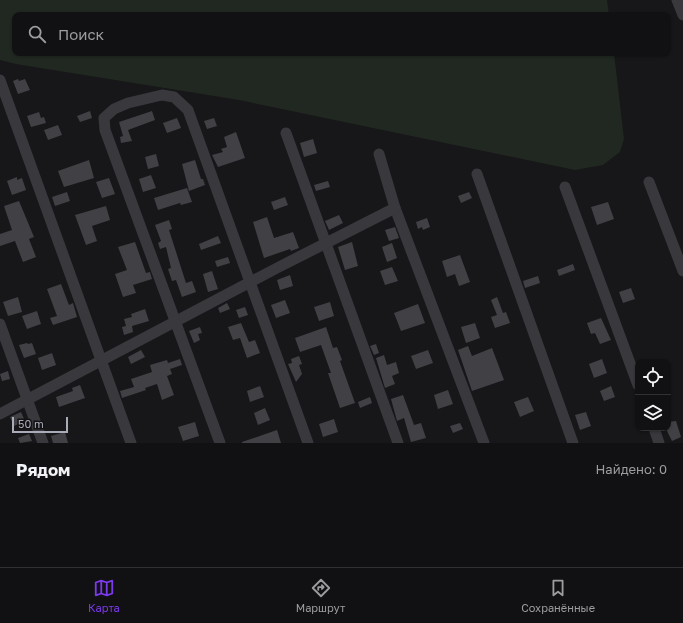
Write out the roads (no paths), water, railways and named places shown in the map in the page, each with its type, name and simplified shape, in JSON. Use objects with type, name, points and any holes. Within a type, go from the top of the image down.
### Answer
[{"type":"street","points":[[677,0],[683,15]]},
{"type":"street","points":[[0,80],[131,443]]},
{"type":"street","points":[[220,443],[105,130],[104,118],[114,108],[162,94],[174,97],[188,110],[308,443]]},
{"type":"street","points":[[286,133],[398,443]]},
{"type":"street","points":[[380,154],[395,208],[484,443]]},
{"type":"street","points":[[477,174],[574,443]]},
{"type":"street","points":[[649,182],[683,271]]},
{"type":"street","points":[[565,187],[635,377]]},
{"type":"street","points":[[0,414],[250,282],[395,208]]},
{"type":"street","points":[[0,324],[43,443]]},
{"type":"street","points":[[655,431],[659,443]]}]
